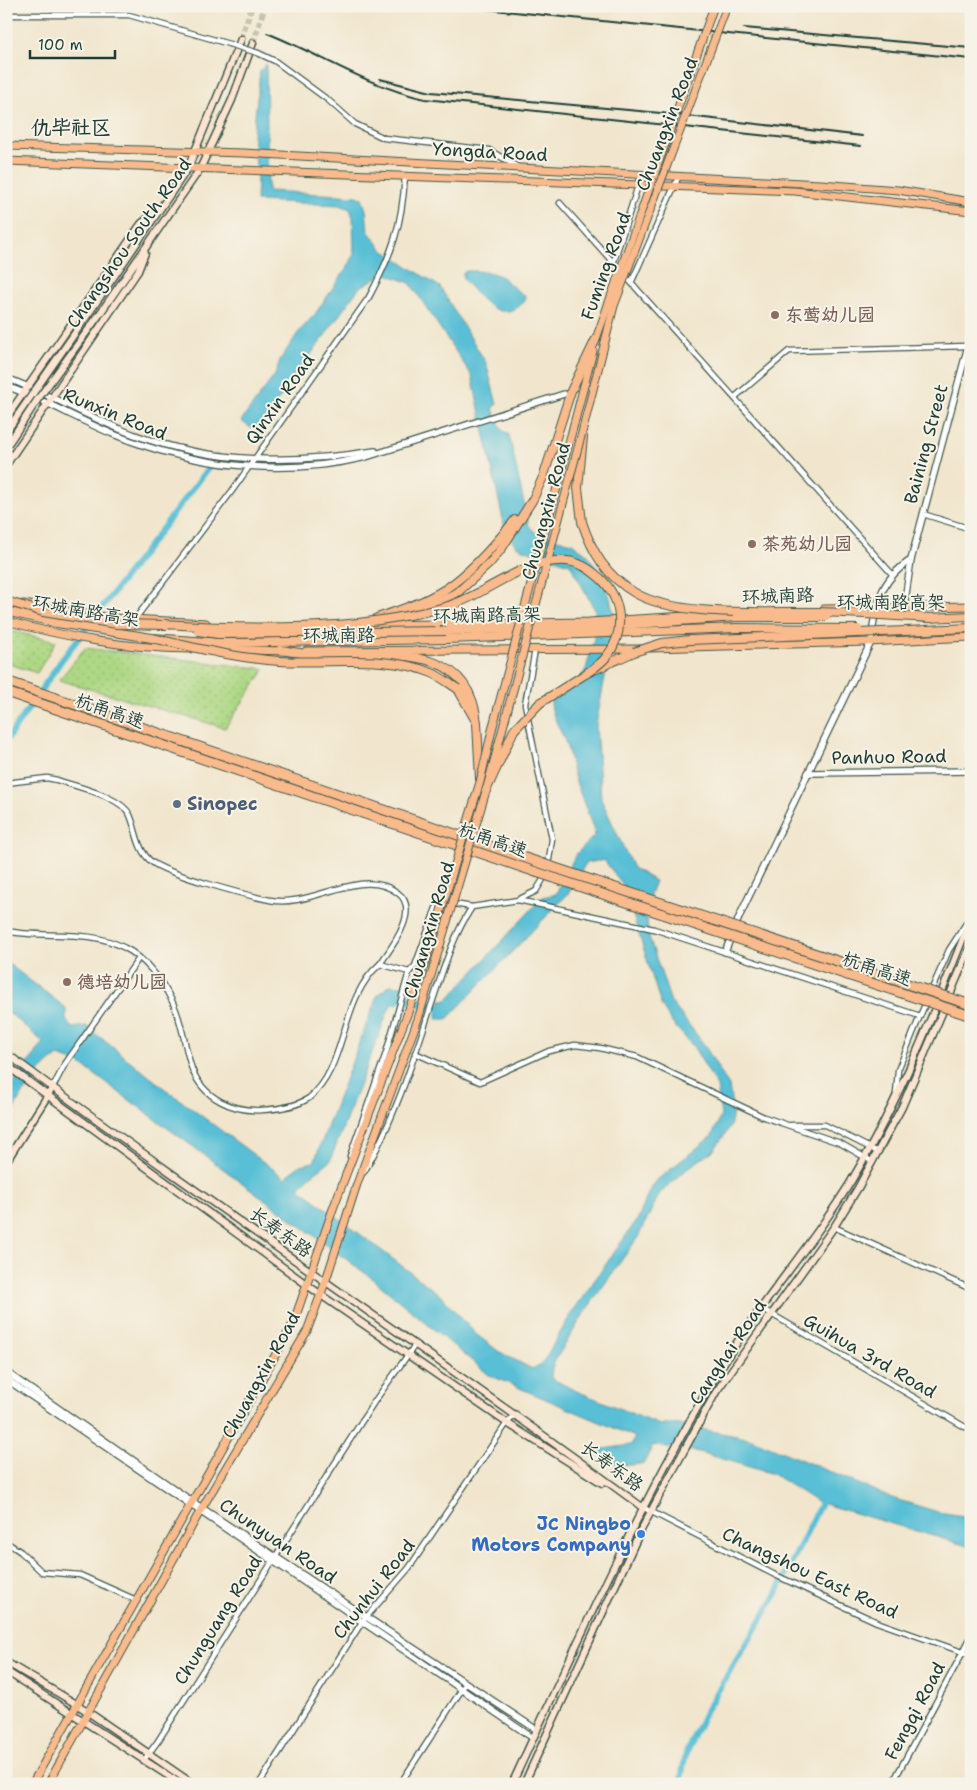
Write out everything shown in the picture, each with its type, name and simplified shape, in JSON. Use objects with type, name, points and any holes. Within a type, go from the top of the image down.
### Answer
[{"type":"highway","points":[[408,616],[458,592],[477,577],[502,548],[533,499],[544,475],[571,391],[596,339]]},
{"type":"highway","points":[[583,429],[578,488],[582,522],[589,544],[602,566],[617,581],[635,593],[666,606],[701,609],[826,612],[931,618]]},
{"type":"highway","points":[[356,625],[415,605],[450,587],[498,541],[533,499]]},
{"type":"highway","points":[[164,624],[276,628],[408,616],[448,606],[542,561],[570,561],[591,570],[605,582],[619,607],[620,627],[614,644],[608,656],[587,673],[540,703],[514,730],[486,791]]},
{"type":"highway","name":"环城南路高架","points":[[6,601],[44,612],[117,624],[164,624],[218,634],[590,627],[737,617],[931,618],[971,616]]},
{"type":"highway","name":"环城南路高架","points":[[6,611],[57,623],[152,638],[223,643],[447,638],[737,628],[929,630],[971,628]]},
{"type":"highway","points":[[587,673],[634,652],[662,643],[929,630]]},
{"type":"highway","points":[[152,638],[235,657],[281,661],[347,661],[404,665],[433,673],[458,689],[477,723]]},
{"type":"highway","points":[[280,650],[323,656],[408,656],[432,660],[458,678],[470,690],[475,703],[480,782]]},
{"type":"highway","name":"杭甬高速","points":[[6,681],[540,863],[971,1005]]},
{"type":"highway","name":"杭甬高速","points":[[6,692],[536,872],[971,1016]]},
{"type":"main road","name":"Fuming Road","points":[[596,339],[714,6]]},
{"type":"main road","name":"Chuangxin Road","points":[[48,1784],[201,1510],[306,1331],[321,1295],[357,1184],[419,1016],[486,791],[614,306],[727,6]]},
{"type":"main road","name":"Changshou South Road","points":[[6,432],[188,168],[242,39]]},
{"type":"main road","name":"Changshou South Road","points":[[6,447],[38,398],[99,315],[200,169],[232,100],[253,43]]},
{"type":"main road","name":"Yongda Road","points":[[6,146],[244,153],[898,190],[971,202]]},
{"type":"main road","name":"Yongda Road","points":[[6,161],[795,191],[971,211]]},
{"type":"main road","points":[[6,418],[141,224],[162,206]]},
{"type":"main road","points":[[6,465],[138,271],[150,242]]},
{"type":"main road","name":"Chuangxin Road","points":[[32,1784],[293,1324],[308,1286],[333,1211],[426,960],[480,782],[493,726],[596,339]]},
{"type":"main road","name":"环城南路","points":[[6,601],[112,618],[226,625],[589,622],[765,610],[971,606]]},
{"type":"main road","name":"环城南路","points":[[6,621],[90,642],[156,648],[535,650],[871,642]]},
{"type":"main road","points":[[871,642],[971,637]]},
{"type":"main road","name":"Canghai Road","points":[[512,1784],[642,1507],[690,1420],[721,1367],[755,1315],[850,1184],[865,1157],[895,1098],[948,978],[971,918]]},
{"type":"main road","name":"Canghai Road","points":[[524,1784],[651,1512],[697,1424],[716,1392],[834,1227],[873,1162],[902,1107],[971,946]]},
{"type":"main road","name":"长寿东路","points":[[6,1053],[325,1283],[516,1414],[642,1507]]},
{"type":"main road","name":"长寿东路","points":[[6,1065],[308,1286],[507,1424],[642,1507]]},
{"type":"main road","points":[[6,1162],[9,1154],[53,1087]]},
{"type":"main road","points":[[6,1662],[89,1712],[181,1784]]},
{"type":"main road","points":[[6,1671],[73,1714],[193,1784]]},
{"type":"street","points":[[6,15],[129,15],[258,53],[275,61],[328,100],[355,124],[384,138],[489,150],[521,170]]},
{"type":"street","name":"Qinxin Road","points":[[135,619],[250,466],[369,298],[386,266],[396,239],[402,211],[405,176]]},
{"type":"street","points":[[614,261],[641,176]]},
{"type":"street","points":[[632,281],[678,178]]},
{"type":"street","points":[[560,203],[632,281],[892,574]]},
{"type":"street","name":"Baining Street","points":[[904,608],[911,560],[971,335]]},
{"type":"street","points":[[735,397],[789,351],[968,346]]},
{"type":"street","name":"Runxin Road","points":[[6,378],[135,435],[174,447],[254,460],[307,460],[392,449]]},
{"type":"street","name":"Runxin Road","points":[[6,386],[24,392],[113,434],[170,453],[196,459],[250,466],[305,467],[338,464],[392,449],[564,394]]},
{"type":"street","points":[[923,514],[971,529]]},
{"type":"street","points":[[725,952],[871,642],[875,608],[892,574],[911,560]]},
{"type":"street","points":[[345,1182],[350,1154],[386,1053],[409,972],[415,966],[436,908],[442,902],[472,907],[518,900],[536,890],[547,873],[552,839],[524,704],[535,650]]},
{"type":"street","name":"Panhuo Road","points":[[808,773],[971,771]]},
{"type":"street","points":[[6,784],[47,778],[117,801],[130,814],[143,854],[153,863],[175,872],[271,900],[289,902],[314,897],[329,890],[360,884],[381,886],[399,894],[406,905],[405,922],[380,964],[372,971],[356,995],[324,1084],[308,1099],[282,1109],[252,1111],[226,1104],[212,1097],[201,1085],[192,1070],[185,1035],[172,1001],[151,970],[125,948],[92,936],[6,931]]},
{"type":"street","points":[[518,900],[654,929],[920,1016]]},
{"type":"street","points":[[357,1184],[376,1152],[415,1053],[449,950],[472,907]]},
{"type":"street","points":[[895,1098],[898,1070],[920,1016],[949,950],[971,918]]},
{"type":"street","points":[[53,1087],[66,1064],[138,958]]},
{"type":"street","points":[[380,964],[409,972]]},
{"type":"street","points":[[415,1053],[480,1082],[549,1051],[575,1045],[600,1048],[637,1057],[784,1125],[831,1139],[873,1162]]},
{"type":"street","points":[[784,1125],[825,1125],[878,1152]]},
{"type":"street","points":[[834,1227],[971,1289]]},
{"type":"street","name":"Guihua 3rd Road","points":[[761,1308],[965,1427]]},
{"type":"street","name":"Chunguang Road","points":[[146,1757],[374,1402],[414,1345]]},
{"type":"street","name":"Chunyuan Road","points":[[6,1372],[192,1504]]},
{"type":"street","name":"Chunyuan Road","points":[[6,1379],[364,1620],[461,1690],[533,1738]]},
{"type":"street","name":"Chunhui Road","points":[[259,1784],[364,1620],[390,1591],[421,1551],[507,1424],[516,1414]]},
{"type":"street","name":"Changshou East Road","points":[[642,1507],[773,1574],[877,1622],[971,1655]]},
{"type":"street","points":[[6,1542],[21,1552],[42,1572],[80,1575],[136,1600]]},
{"type":"street","name":"Chunyuan Road","points":[[364,1620],[466,1683],[537,1730]]},
{"type":"street","name":"Fengqi Road","points":[[892,1784],[971,1637]]},
{"type":"street","points":[[400,1784],[466,1683]]},
{"type":"green space","points":[[6,630],[56,641],[37,673],[6,663]]},
{"type":"green space","points":[[85,648],[265,669],[225,728],[59,680]]},
{"type":"water","points":[[266,64],[268,191],[357,196],[362,198],[366,210],[368,231],[383,250],[440,287],[486,363],[497,404],[493,409],[501,429],[509,435],[529,526],[536,533],[572,543],[587,554],[602,576],[614,615],[614,628],[596,725],[601,799],[633,868],[655,881],[650,894],[647,921],[649,937],[671,1002],[703,1043],[729,1086],[733,1113],[730,1127],[714,1150],[688,1168],[660,1193],[638,1237],[587,1309],[556,1359],[552,1367],[551,1378],[574,1390],[660,1425],[675,1424],[752,1439],[892,1498],[938,1512],[971,1517],[971,1547],[817,1502],[773,1474],[699,1452],[653,1445],[644,1463],[625,1465],[611,1462],[597,1450],[631,1445],[635,1437],[489,1375],[369,1276],[79,1063],[58,1056],[49,1063],[34,1078],[6,1124],[5,1103],[8,1091],[43,1042],[6,1010],[6,962],[66,1008],[66,1020],[72,1028],[86,1026],[164,1088],[285,1178],[300,1165],[314,1162],[377,996],[390,985],[403,986],[399,1003],[390,1006],[330,1161],[309,1177],[299,1188],[439,1294],[477,1335],[498,1351],[532,1369],[542,1364],[571,1314],[639,1217],[649,1191],[657,1180],[712,1136],[721,1116],[717,1086],[693,1046],[672,1023],[661,1005],[624,886],[604,860],[586,863],[567,895],[447,1019],[436,1019],[441,1000],[447,1000],[543,897],[556,894],[576,854],[594,836],[595,833],[574,777],[567,746],[553,715],[551,698],[579,680],[586,669],[594,639],[595,610],[570,564],[516,546],[505,529],[472,376],[410,283],[384,273],[359,288],[256,431],[241,421],[275,375],[280,360],[298,333],[315,314],[354,255],[353,217],[350,209],[340,205],[256,201],[257,176],[253,134],[260,72]]},
{"type":"water","points":[[467,271],[495,274],[506,280],[525,296],[521,305],[508,311],[500,311],[493,308],[463,279],[463,273]]},
{"type":"waterway","points":[[6,741],[61,661],[217,457]]},
{"type":"waterway","points":[[391,994],[445,1010],[449,1006]]},
{"type":"waterway","points":[[680,1784],[686,1753],[704,1714],[776,1595],[824,1497]]},
{"type":"tunnel","points":[[241,39],[252,6]]},
{"type":"tunnel","points":[[253,43],[265,6]]},
{"type":"railway","points":[[455,6],[971,59]]},
{"type":"railway","points":[[744,28],[971,48]]},
{"type":"railway","points":[[267,33],[383,86],[425,99],[861,146]]},
{"type":"railway","points":[[380,79],[431,92],[661,113],[862,136]]},
{"type":"place","name":"东莺幼儿园","points":[[775,315]]},
{"type":"place","name":"茶苑幼儿园","points":[[752,544]]},
{"type":"place","name":"Sinopec","points":[[177,804]]},
{"type":"place","name":"德培幼儿园","points":[[67,982]]},
{"type":"place","name":"JC Ningbo Motors Company","points":[[641,1534]]},
{"type":"district","name":"仇毕社区","points":[[71,127]]}]
